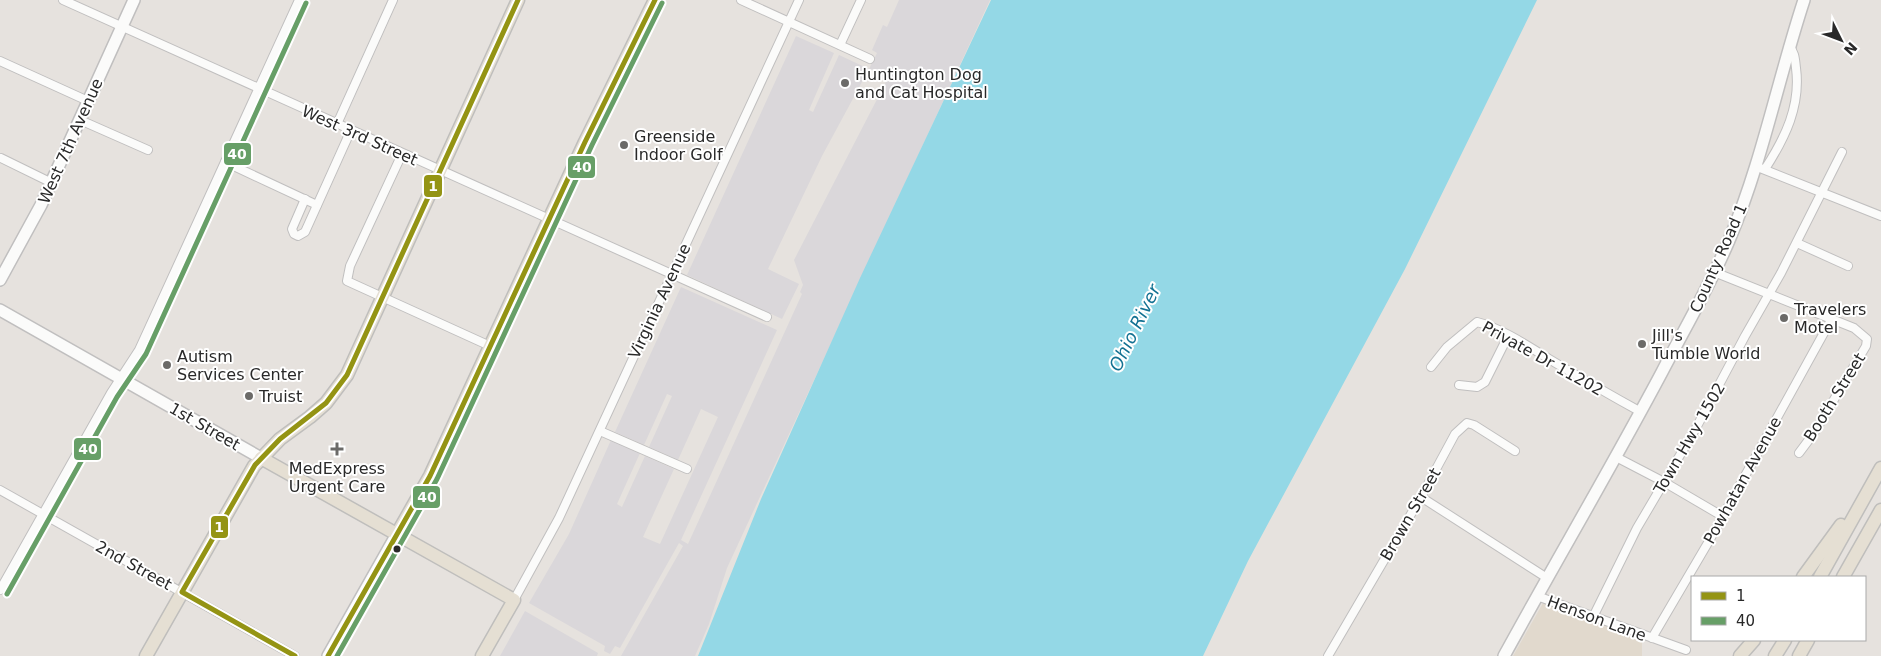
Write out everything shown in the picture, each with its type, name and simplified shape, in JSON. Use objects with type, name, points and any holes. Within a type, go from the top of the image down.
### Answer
[{"type":"main road","points":[[146,656],[245,480],[261,458],[280,439],[318,410],[339,387],[354,362],[518,0]]},
{"type":"main road","points":[[397,534],[431,474],[549,219],[655,0]]},
{"type":"main road","name":"1st Street","points":[[261,458],[514,600]]},
{"type":"main road","points":[[1821,576],[1881,468]]},
{"type":"main road","points":[[1804,576],[1852,508],[1868,492]]},
{"type":"main road","points":[[1844,576],[1881,510]]},
{"type":"main road","points":[[482,656],[514,600]]},
{"type":"main road","points":[[1740,656],[1753,641]]},
{"type":"main road","points":[[1776,656],[1784,641]]},
{"type":"main road","points":[[1799,656],[1807,641]]},
{"type":"street","name":"West 3rd Street","points":[[63,0],[767,317]]},
{"type":"street","name":"West 7th Avenue","points":[[0,280],[52,183],[134,0]]},
{"type":"street","points":[[0,590],[139,350],[299,0]]},
{"type":"street","points":[[337,124],[393,0]]},
{"type":"street","points":[[741,0],[870,59]]},
{"type":"street","name":"Virginia Avenue","points":[[514,600],[554,530],[799,0]]},
{"type":"street","points":[[840,45],[861,0]]},
{"type":"street","name":"County Road 1","points":[[1504,656],[1616,457],[1714,272],[1760,168],[1789,46],[1804,0]]},
{"type":"street","points":[[1789,46],[1794,53],[1797,76],[1795,107],[1783,139],[1760,168],[1881,216]]},
{"type":"street","points":[[0,61],[88,101]]},
{"type":"street","points":[[80,120],[148,150]]},
{"type":"street","points":[[305,199],[292,228],[296,236],[304,234],[351,130]]},
{"type":"street","name":"Town Hwy 1502","points":[[1593,617],[1638,528],[1696,428],[1797,243],[1842,152]]},
{"type":"street","points":[[402,154],[350,266],[347,281],[490,346]]},
{"type":"street","points":[[1,158],[52,183]]},
{"type":"street","points":[[224,162],[317,205]]},
{"type":"street","points":[[1797,243],[1848,266]]},
{"type":"street","points":[[1714,272],[1831,320]]},
{"type":"street","name":"1st Street","points":[[0,310],[261,458]]},
{"type":"street","name":"Booth Street","points":[[1799,453],[1814,433],[1866,346],[1867,339],[1854,328],[1831,320]]},
{"type":"street","name":"Powhatan Avenue","points":[[1652,638],[1831,320]]},
{"type":"street","name":"Private Dr 11202","points":[[1431,367],[1447,347],[1477,322],[1487,324],[1640,412]]},
{"type":"street","points":[[1459,385],[1477,387],[1485,382],[1508,336]]},
{"type":"street","name":"Brown Street","points":[[1328,656],[1420,497],[1454,434],[1467,423],[1483,430],[1515,451]]},
{"type":"street","points":[[600,430],[686,469]]},
{"type":"street","points":[[1616,457],[1664,482],[1722,516]]},
{"type":"street","name":"2nd Street","points":[[0,490],[295,656]]},
{"type":"street","points":[[1420,497],[1548,578]]},
{"type":"street","points":[[328,656],[397,534]]},
{"type":"street","name":"Henson Lane","points":[[1537,596],[1686,650]]},
{"type":"shaded area","points":[[899,0],[990,0],[727,568],[709,624],[695,656],[621,656],[683,546],[679,543],[620,648],[615,646],[610,654],[604,651],[605,646],[529,603],[569,534],[611,440],[640,453],[617,504],[622,507],[645,456],[674,469],[643,537],[660,544],[718,417],[701,409],[678,460],[649,447],[672,396],[667,394],[644,445],[615,432],[681,287],[777,330],[681,540],[688,544],[802,294],[800,292],[803,285],[794,260],[888,78],[869,69],[877,53],[872,50],[883,25],[887,27]]},
{"type":"shaded area","points":[[796,36],[834,53],[809,110],[813,112],[839,55],[869,69],[822,156],[768,269],[799,284],[782,319],[687,275]]},
{"type":"shaded area","points":[[1543,603],[1642,640],[1642,656],[1513,656]]},
{"type":"shaded area","points":[[525,611],[598,653],[597,656],[500,656]]},
{"type":"water","name":"Ohio River","points":[[991,0],[1537,0],[1405,269],[1248,561],[1203,656],[698,656],[761,499],[860,278]]},
{"type":"transit line","name":"1","points":[[295,656],[182,592],[255,465],[280,439],[326,403],[347,375],[518,0]]},
{"type":"transit line","name":"1","points":[[328,656],[430,476],[585,142],[655,0]]},
{"type":"transit line","name":"40","points":[[7,594],[117,397],[146,354],[306,3]]},
{"type":"transit line","name":"40","points":[[337,656],[437,479],[592,145],[662,3]]},
{"type":"place","name":"Huntington Dog and Cat Hospital","points":[[845,83]]},
{"type":"place","name":"Greenside Indoor Golf","points":[[624,145]]},
{"type":"place","name":"Travelers Motel","points":[[1784,318]]},
{"type":"place","name":"Jill's Tumble World","points":[[1642,344]]},
{"type":"place","name":"Autism Services Center","points":[[167,365]]},
{"type":"place","name":"Truist","points":[[249,396]]},
{"type":"place","name":"MedExpress Urgent Care","points":[[337,449]]}]
